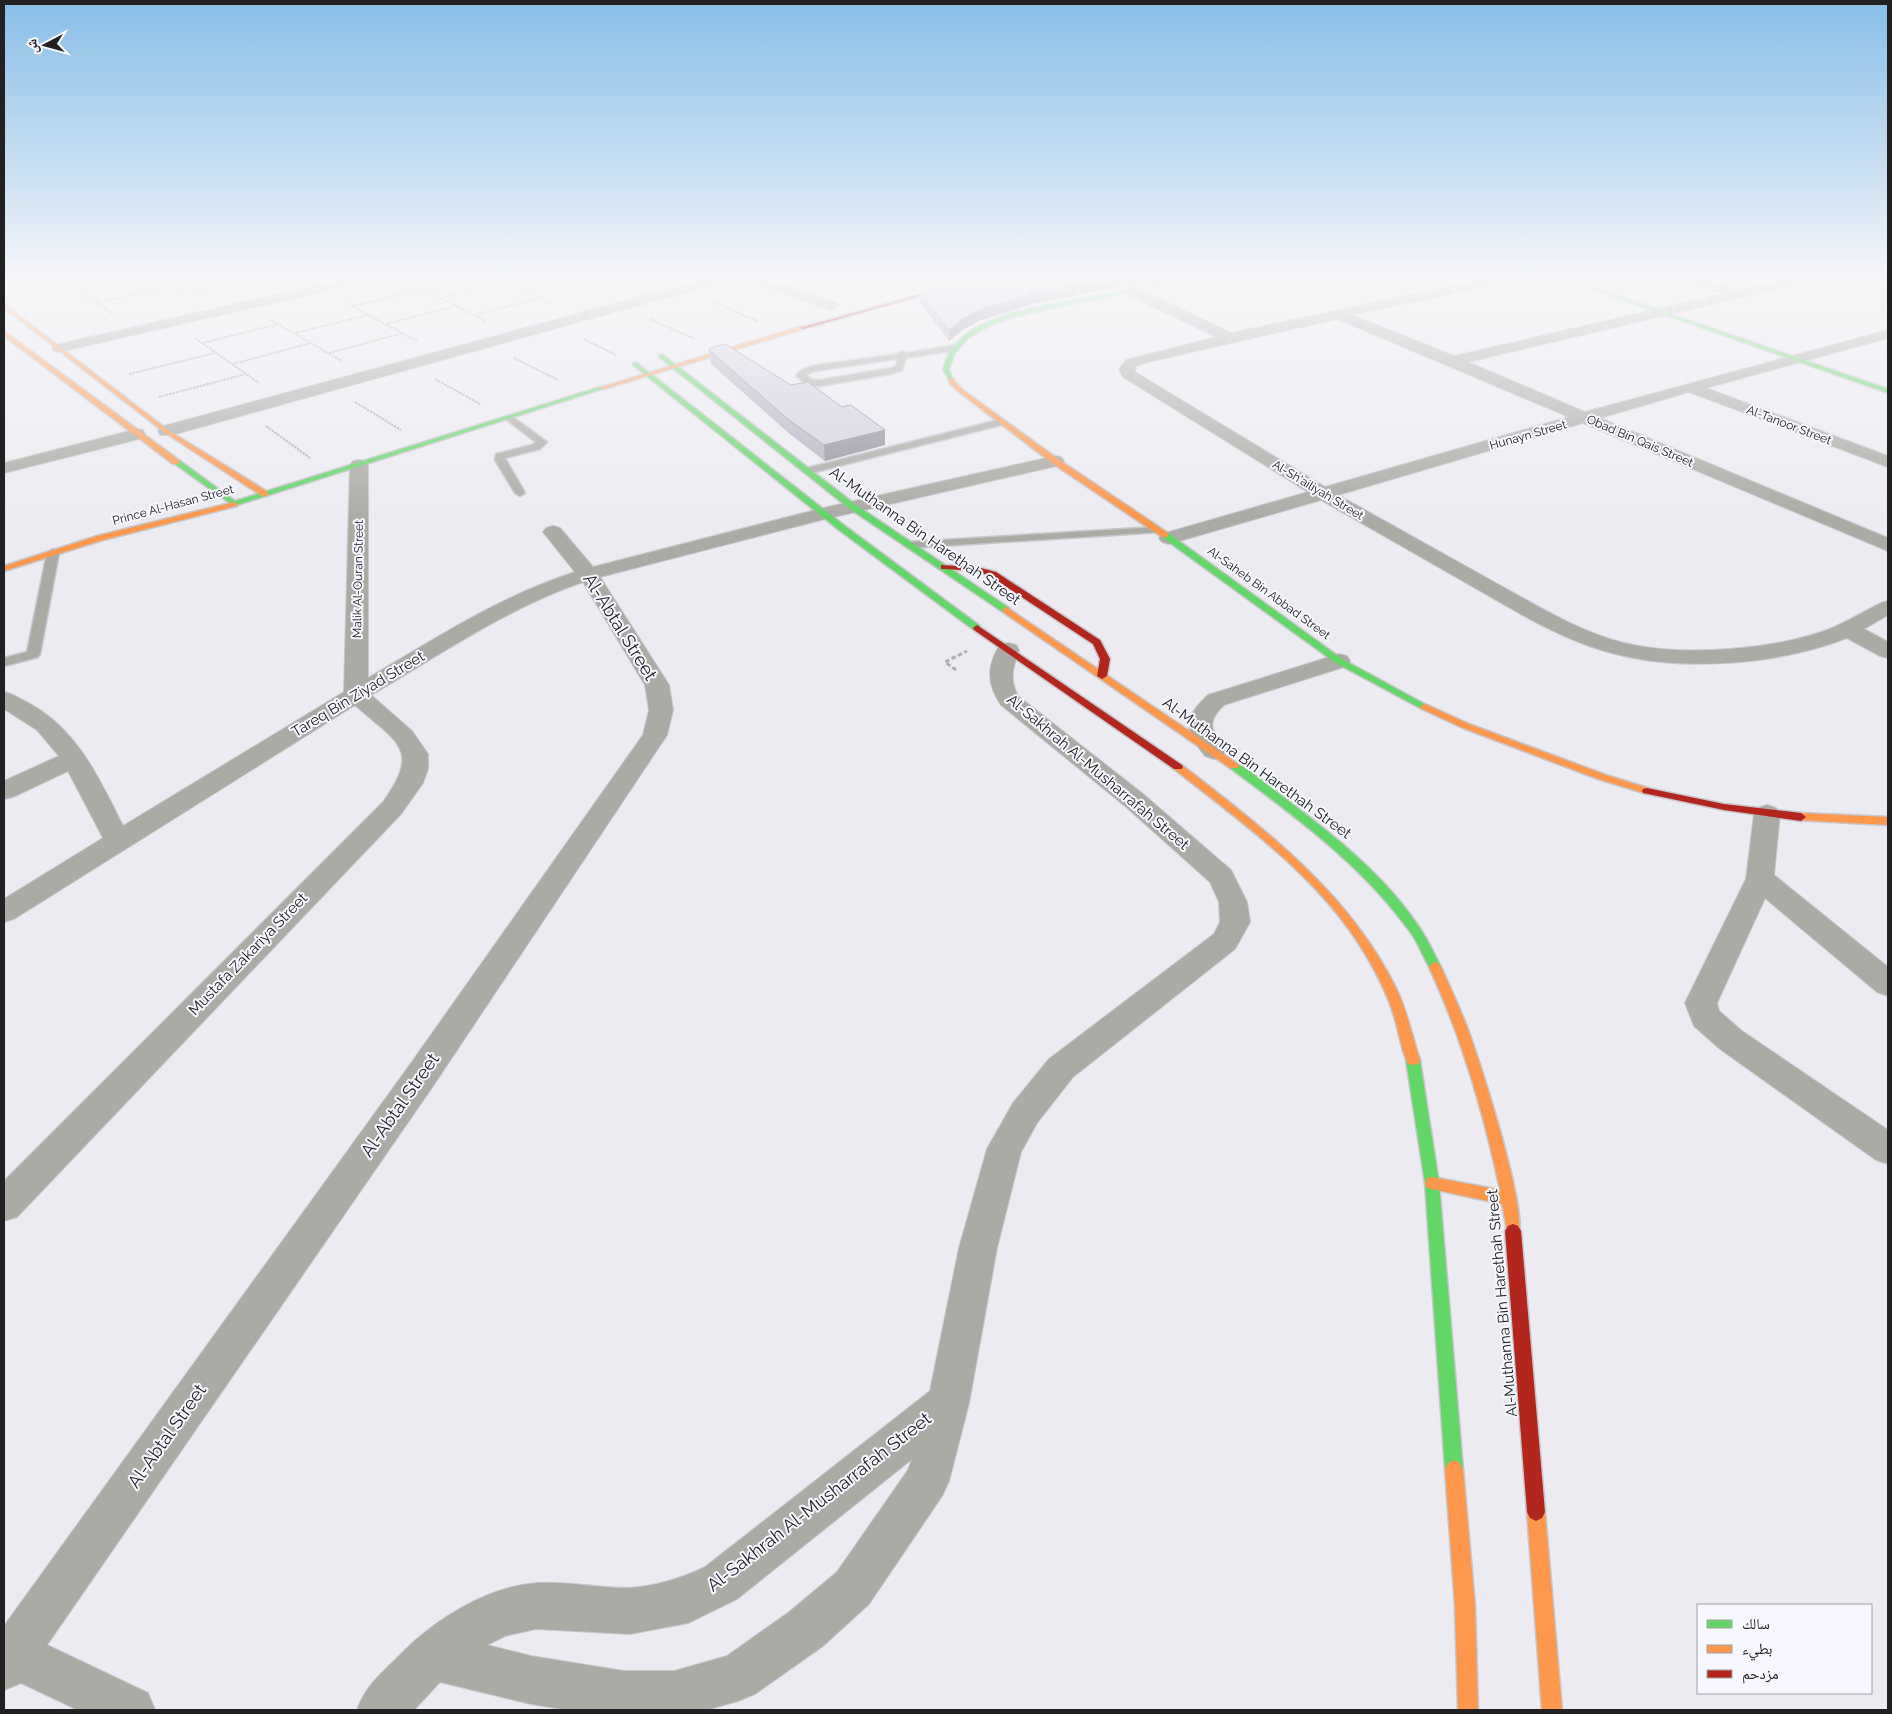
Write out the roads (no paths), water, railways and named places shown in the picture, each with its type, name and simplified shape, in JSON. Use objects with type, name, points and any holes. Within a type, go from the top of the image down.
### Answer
[{"type":"main road","points":[[37,358],[213,495],[234,504]]},
{"type":"main road","points":[[72,358],[166,431],[229,473],[265,494]]},
{"type":"main road","points":[[654,358],[631,365],[649,374],[664,388],[842,528],[1008,650],[1175,765],[1242,817],[1304,869],[1355,926],[1390,988],[1413,1060],[1432,1183],[1465,1606],[1468,1710]]},
{"type":"main road","name":"Al-Muthanna Bin Harethah Street","points":[[664,358],[853,507],[1214,751],[1345,851],[1384,888],[1418,934],[1451,1000],[1476,1067],[1510,1199],[1552,1710]]},
{"type":"main road","name":"Prince Al-Hasan Street","points":[[100,538],[234,504],[701,358]]},
{"type":"main road","points":[[692,380],[691,371],[704,358]]},
{"type":"main road","name":"Al-Saheb Bin Abbad Street","points":[[948,358],[946,369],[953,384],[1002,422],[1055,461],[1163,534],[1339,661],[1405,697],[1466,726],[1640,790],[1678,799],[1767,814],[1830,820],[1888,821]]},
{"type":"main road","points":[[1794,358],[1888,391]]},
{"type":"main road","points":[[604,388],[641,386],[664,388]]},
{"type":"main road","name":"Prince Al-Hasan Street","points":[[213,495],[315,462]]},
{"type":"main road","points":[[229,473],[260,476]]},
{"type":"main road","name":"Prince Al-Hasan Street","points":[[100,538],[126,525],[190,503]]},
{"type":"main road","points":[[4,568],[100,538]]},
{"type":"main road","points":[[941,566],[977,569],[993,574],[1098,642],[1105,653],[1106,659],[1102,676]]},
{"type":"main road","points":[[1432,1183],[1510,1199]]},
{"type":"street","points":[[166,431],[429,358]]},
{"type":"street","name":"Al-Sh'ailiyah Street","points":[[1151,358],[1131,363],[1127,369],[1128,374],[1324,494],[1563,629],[1598,643],[1634,652],[1672,656],[1713,656],[1793,646],[1824,638],[1847,629],[1888,606]]},
{"type":"street","name":"Obad Bin Qais Street","points":[[1447,358],[1888,545]]},
{"type":"street","points":[[1452,360],[1461,358]]},
{"type":"street","name":"Hunayn Street","points":[[1163,534],[1324,494],[1794,358]]},
{"type":"street","name":"Al-Tanoor Street","points":[[1690,387],[1888,462]]},
{"type":"street","points":[[7,463],[137,434]]},
{"type":"street","name":"Tareq Bin Ziyad Street","points":[[4,912],[356,694],[528,595],[588,574],[823,514],[1055,461]]},
{"type":"street","name":"Malik Al-Ouran Street","points":[[356,694],[359,465]]},
{"type":"street","name":"Tareq Bin Ziyad Street","points":[[739,536],[790,530],[842,528]]},
{"type":"street","name":"Al-Abtal Street","points":[[8,1660],[426,1068],[654,735],[661,718],[662,702],[657,685],[588,574],[552,532]]},
{"type":"street","points":[[1847,629],[1888,651]]},
{"type":"street","name":"Al-Sakhrah Al-Musharrafah Street","points":[[432,1656],[531,1680],[624,1695],[674,1695],[738,1676],[806,1629],[853,1588],[927,1481],[948,1402],[978,1248],[1004,1149],[1025,1114],[1061,1068],[1225,942],[1235,922],[1233,902],[1221,877],[1134,800],[1008,700],[1000,687],[999,675],[1008,650]]},
{"type":"street","points":[[1214,751],[1202,738],[1199,723],[1204,710],[1216,700],[1339,661]]},
{"type":"street","name":"Mustafa Zakariya Street","points":[[4,1205],[392,808],[410,783],[416,769],[416,754],[404,736],[356,694]]},
{"type":"street","points":[[4,699],[38,719],[57,736],[73,759],[118,842]]},
{"type":"street","points":[[4,791],[73,759]]},
{"type":"street","points":[[1767,814],[1767,829],[1759,871],[1760,879],[1701,1003],[1705,1017],[1731,1040],[1888,1149]]},
{"type":"street","points":[[1760,879],[1888,984]]},
{"type":"street","name":"Al-Sakhrah Al-Musharrafah Street","points":[[381,1710],[432,1656],[467,1630],[500,1614],[536,1606],[630,1611],[688,1600],[721,1582],[948,1402]]},
{"type":"street","points":[[8,1660],[131,1710]]},
{"type":"lane","points":[[878,358],[812,369],[801,376],[811,383],[820,383],[891,371],[901,366],[902,358]]},
{"type":"lane","points":[[510,418],[542,442],[536,446],[500,456],[500,460],[520,493]]},
{"type":"lane","points":[[807,471],[1002,422]]},
{"type":"lane","points":[[909,545],[1163,534]]},
{"type":"lane","points":[[4,662],[33,654],[53,553]]}]
